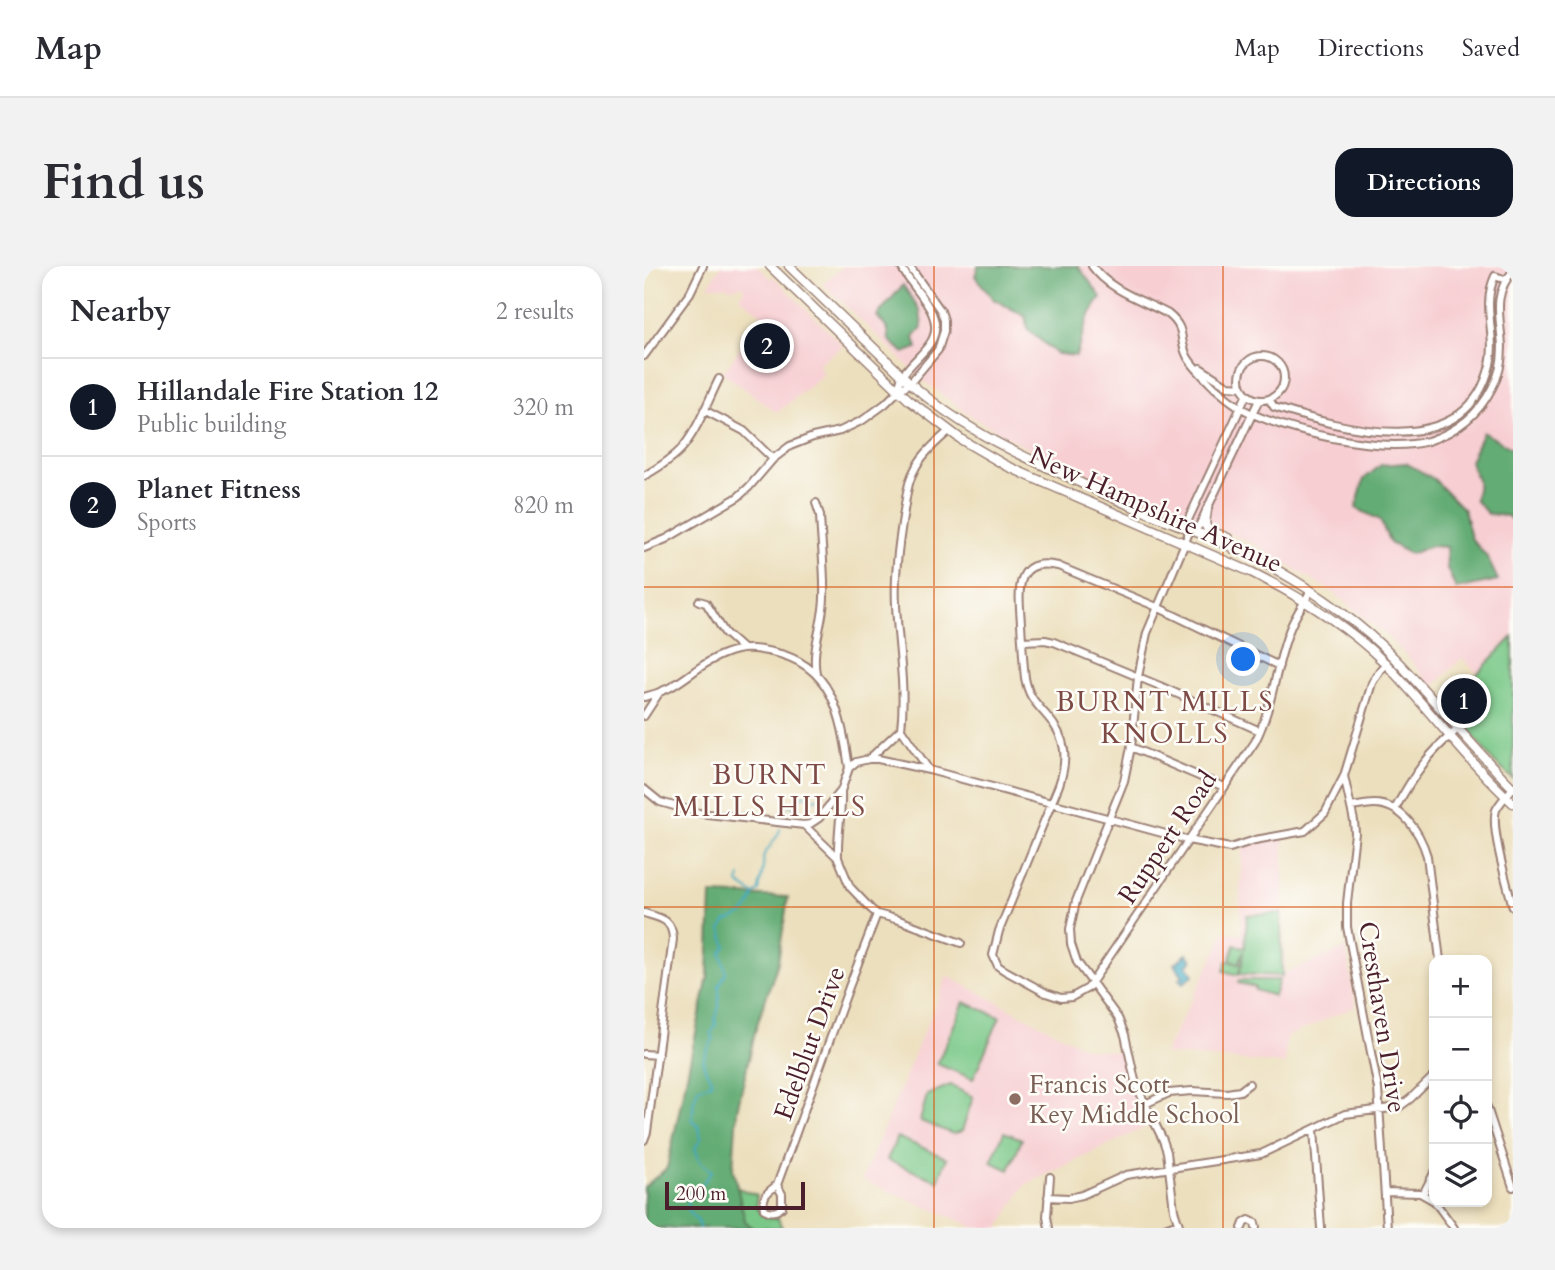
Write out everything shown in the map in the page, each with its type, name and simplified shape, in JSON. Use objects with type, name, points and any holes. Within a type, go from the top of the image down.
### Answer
[{"type":"main road","name":"New Hampshire Avenue","points":[[770,266],[898,391],[949,431],[1005,465],[1251,572],[1305,601],[1345,629],[1386,664],[1513,803]]},
{"type":"main road","name":"New Hampshire Avenue","points":[[789,266],[910,383],[959,422],[1008,450],[1275,569],[1351,620],[1394,657],[1513,788]]},
{"type":"main road","points":[[1207,508],[1205,524],[1208,530],[1228,538],[1234,549]]},
{"type":"street","points":[[644,356],[690,293],[703,266]]},
{"type":"street","points":[[898,391],[902,375],[930,344],[935,332],[933,315],[901,266]]},
{"type":"street","points":[[644,548],[666,539],[738,497],[774,458],[801,440],[840,431],[863,420],[910,383],[938,350],[944,331],[944,320],[941,311],[909,266]]},
{"type":"street","points":[[1092,266],[1111,285],[1168,313],[1181,330],[1187,355],[1192,363],[1216,388],[1241,408],[1307,432],[1339,439],[1407,444],[1428,441],[1451,431],[1469,419],[1492,388],[1498,374],[1502,351],[1498,306],[1500,294],[1513,271]]},
{"type":"street","points":[[1269,399],[1274,407],[1344,426],[1406,432],[1443,424],[1466,407],[1483,384],[1491,355],[1489,295],[1495,276],[1506,280]]},
{"type":"street","points":[[1259,356],[1274,360],[1283,380],[1278,392],[1269,399],[1259,400],[1247,394],[1242,387],[1241,376],[1247,363],[1259,356]]},
{"type":"street","points":[[1192,363],[1228,386],[1242,387]]},
{"type":"street","points":[[644,476],[676,455],[684,446],[719,379]]},
{"type":"street","points":[[1165,1228],[1179,1225],[1174,1210],[1163,1140],[1136,1085],[1125,1035],[1118,1018],[1074,957],[1070,929],[1076,901],[1124,781],[1131,747],[1138,677],[1147,633],[1185,543],[1189,529],[1188,520],[1247,394]]},
{"type":"street","points":[[1189,529],[1199,526],[1259,400]]},
{"type":"street","points":[[704,410],[744,431],[774,458]]},
{"type":"street","points":[[869,759],[901,729],[903,716],[895,585],[909,478],[921,458],[949,431]]},
{"type":"street","points":[[1196,502],[1207,508]]},
{"type":"street","points":[[816,503],[820,515],[824,598],[815,667],[817,675]]},
{"type":"street","points":[[1092,982],[1081,993],[1061,998],[1046,993],[1004,970],[998,966],[993,955],[999,931],[1064,769],[1064,748],[1060,736],[1055,725],[1033,702],[1024,678],[1019,589],[1024,573],[1039,564],[1058,566],[1157,607],[1279,666]]},
{"type":"street","name":"Ruppert Road","points":[[1092,982],[1255,742],[1266,717],[1289,629],[1310,592]]},
{"type":"street","points":[[699,601],[706,603],[725,633],[742,648]]},
{"type":"street","points":[[1022,641],[1054,642],[1260,731]]},
{"type":"street","points":[[644,697],[670,688],[721,655],[742,648],[782,654],[809,668],[828,689],[840,718],[849,768],[841,791],[838,858],[850,887],[877,914],[961,943]]},
{"type":"street","points":[[849,768],[856,762],[878,759],[1230,848],[1255,840],[1305,831],[1325,813],[1344,776],[1372,683],[1380,670],[1394,657]]},
{"type":"street","points":[[644,716],[659,693]]},
{"type":"street","points":[[901,729],[929,770]]},
{"type":"street","points":[[1395,809],[1425,760],[1458,729]]},
{"type":"street","points":[[1131,747],[1224,787]]},
{"type":"street","name":"Cresthaven Drive","points":[[1344,776],[1355,833],[1347,903],[1348,928],[1375,1067],[1387,1228]]},
{"type":"street","points":[[1513,788],[1496,810],[1494,819],[1513,904]]},
{"type":"street","points":[[644,789],[660,802],[699,813],[804,825],[819,818],[841,791]]},
{"type":"street","points":[[1352,807],[1375,804],[1390,806],[1415,830],[1427,856],[1439,955]]},
{"type":"street","points":[[804,825],[838,858]]},
{"type":"street","points":[[644,913],[667,921],[673,929],[658,1055],[644,1140]]},
{"type":"street","name":"Edelblut Drive","points":[[777,1185],[877,914]]},
{"type":"street","points":[[644,1054],[658,1055]]},
{"type":"street","points":[[1048,1197],[1069,1198],[1082,1195],[1126,1175],[1261,1154],[1345,1114],[1399,1107],[1429,1081]]},
{"type":"street","points":[[1145,1104],[1168,1093],[1227,1093],[1240,1091],[1249,1084]]},
{"type":"street","points":[[1492,1122],[1513,1187]]},
{"type":"street","points":[[1314,1129],[1321,1228]]},
{"type":"street","points":[[1049,1177],[1049,1228]]},
{"type":"street","points":[[1423,1194],[1429,1183]]},
{"type":"street","points":[[1385,1192],[1412,1192],[1429,1198]]},
{"type":"street","points":[[1441,1207],[1454,1228]]},
{"type":"street","points":[[1242,1228],[1249,1220],[1255,1223],[1256,1228]]},
{"type":"shaded area","points":[[721,266],[757,266],[771,279],[773,276],[843,346],[818,364],[824,374],[777,413],[723,373],[763,315],[739,297],[743,286],[708,286]]},
{"type":"shaded area","points":[[844,266],[1513,266],[1513,637],[1477,673],[1462,658],[1432,688],[1388,637],[1334,593],[1254,544],[1052,459],[974,418],[925,382],[823,284]]},
{"type":"shaded area","points":[[1284,837],[1285,973],[1346,948],[1356,1006],[1286,1037],[1285,1064],[1164,1054],[1224,932],[1242,934],[1240,896],[1243,846]]},
{"type":"shaded area","name":"Francis Scott Key Middle School","points":[[947,976],[1088,1049],[1123,1052],[1132,1094],[1148,1126],[1025,1185],[999,1228],[974,1228],[862,1180]]},
{"type":"green space","points":[[978,266],[1078,266],[1101,297],[1088,318],[1076,356],[1057,354],[1028,330],[1025,316],[993,299],[975,276]]},
{"type":"green space","points":[[903,285],[920,310],[922,327],[914,338],[917,348],[904,353],[889,340],[888,330],[877,316]]},
{"type":"green space","points":[[1483,432],[1513,449],[1513,522],[1508,516],[1488,514],[1475,500],[1478,483],[1470,461]]},
{"type":"green space","points":[[1406,463],[1434,479],[1464,510],[1471,538],[1487,557],[1498,580],[1456,589],[1447,568],[1446,547],[1431,546],[1410,554],[1390,543],[1380,520],[1356,508],[1364,479],[1381,465]]},
{"type":"green space","points":[[1513,637],[1513,779],[1494,762],[1458,717],[1484,697],[1472,679]]},
{"type":"green space","points":[[711,894],[788,897],[778,962],[756,1028],[737,1110],[733,1169],[745,1221],[753,1228],[644,1228],[644,1187],[667,1168],[708,977]]},
{"type":"green space","points":[[1281,913],[1282,976],[1240,974],[1241,967],[1238,975],[1224,971],[1227,961],[1242,965],[1244,951],[1239,963],[1230,960],[1235,945],[1245,948],[1247,915]]},
{"type":"green space","points":[[1239,980],[1279,980],[1274,996],[1238,983]]},
{"type":"green space","points":[[964,1002],[1000,1017],[973,1079],[937,1064]]},
{"type":"green space","points":[[950,1085],[973,1097],[962,1131],[953,1134],[920,1121],[927,1095]]},
{"type":"green space","points":[[1004,1132],[1022,1139],[1009,1170],[991,1162]]},
{"type":"green space","points":[[897,1137],[947,1158],[938,1181],[887,1160]]},
{"type":"green space","points":[[696,1173],[757,1195],[757,1205],[761,1213],[778,1218],[782,1228],[644,1228],[644,1194]]},
{"type":"water","points":[[1187,954],[1192,960],[1187,965],[1194,975],[1183,983],[1179,979],[1183,976],[1174,964]]},
{"type":"waterway","points":[[783,817],[786,804],[798,808],[798,800],[804,794],[814,799],[823,796]]},
{"type":"waterway","points":[[699,1228],[698,1221],[689,1210],[689,1196],[695,1189],[697,1191],[712,1171],[700,1162],[695,1148],[701,1139],[699,1127],[693,1121],[693,1104],[698,1088],[710,1084],[712,1080],[705,1069],[704,1059],[714,1038],[711,1033],[716,1025],[719,986],[726,972],[721,953],[726,946],[721,929],[726,921],[744,912],[754,894],[759,891],[763,856],[780,829]]},
{"type":"waterway","points":[[740,877],[738,883],[752,893]]},
{"type":"place","name":"Planet Fitness","points":[[767,346]]},
{"type":"place","name":"Hillandale Fire Station 12","points":[[1464,701]]},
{"type":"place","name":"Francis Scott Key Middle School","points":[[1015,1099]]},
{"type":"district","name":"BURNT MILLS KNOLLS","points":[[1165,717]]},
{"type":"district","name":"BURNT MILLS HILLS","points":[[770,790]]}]
